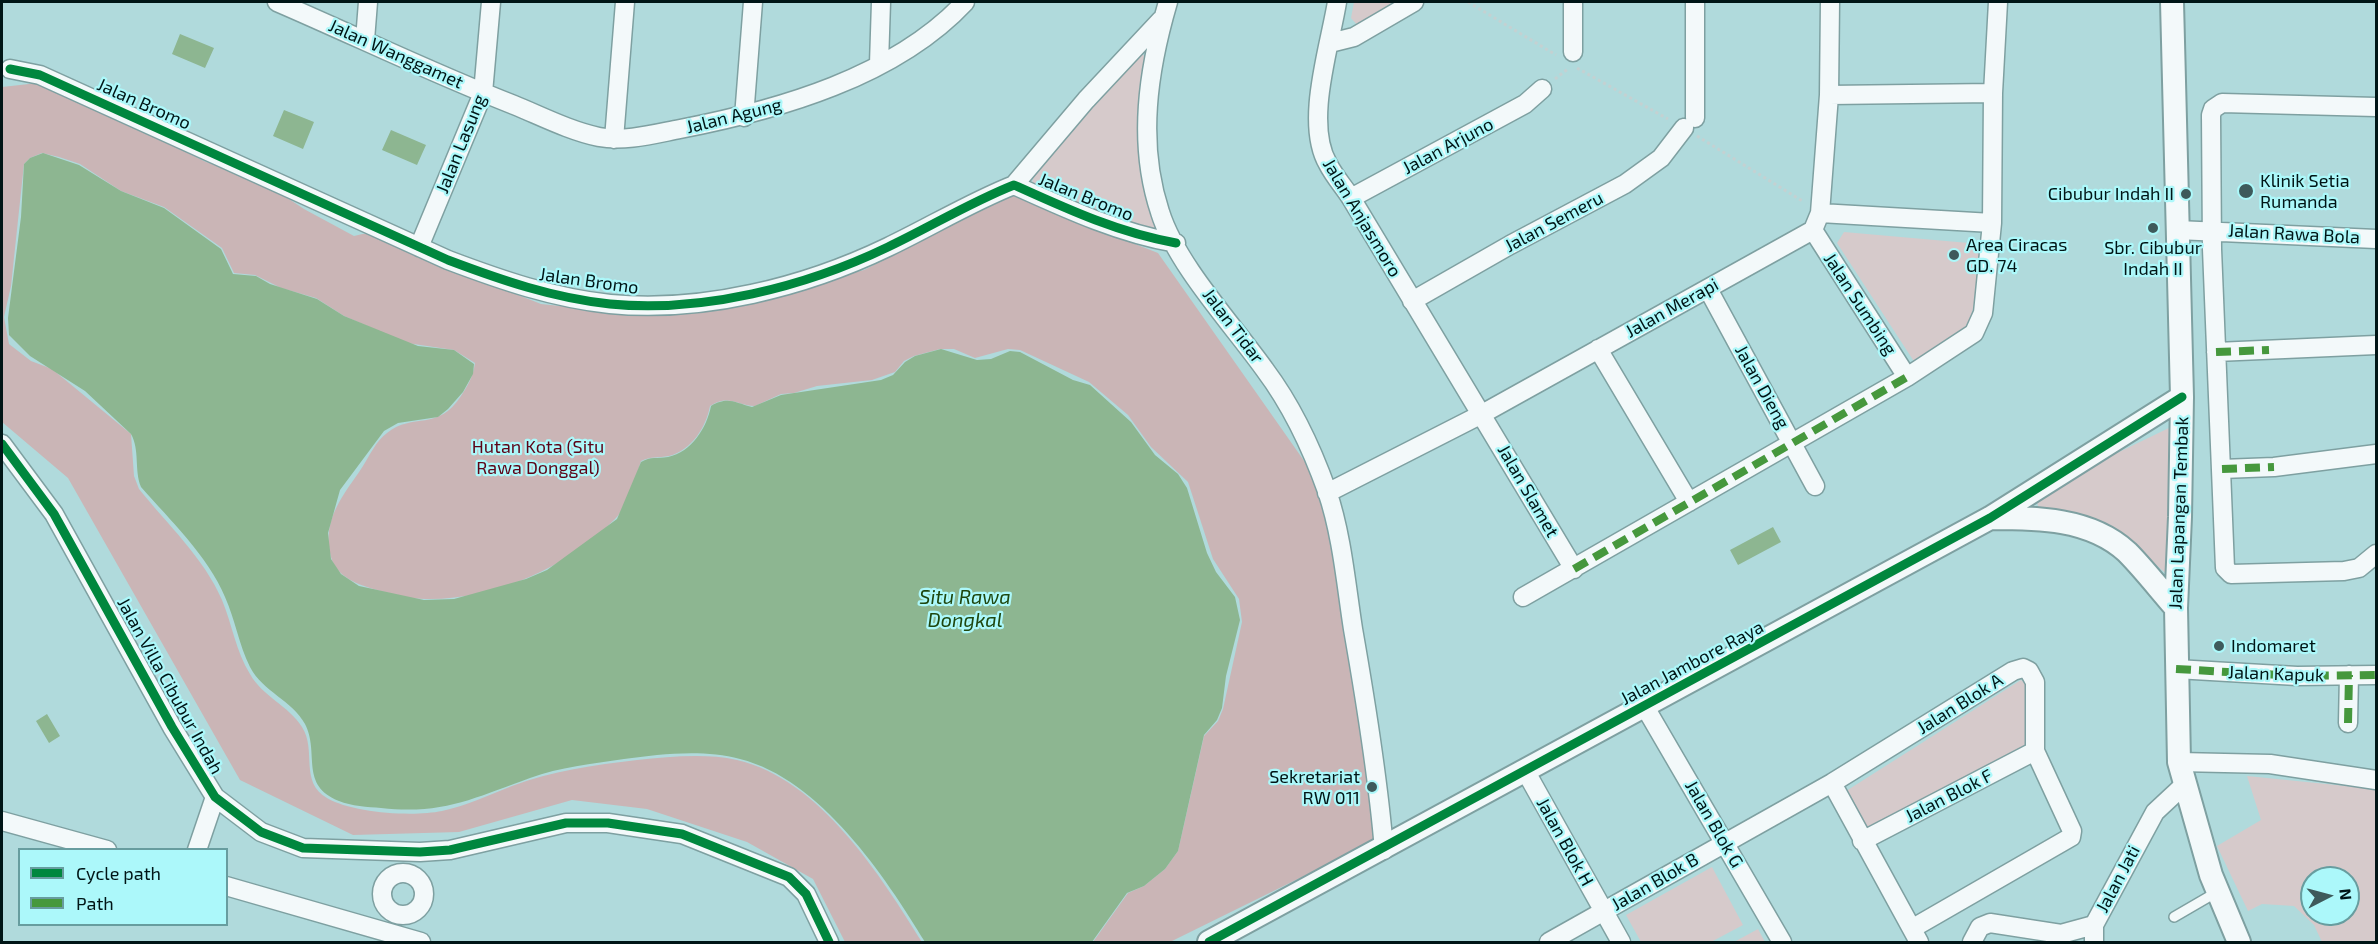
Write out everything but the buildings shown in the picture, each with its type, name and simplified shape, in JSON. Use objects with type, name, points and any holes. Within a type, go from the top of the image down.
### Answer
[{"type":"street","name":"Jalan Wanggamet","points":[[277,2],[483,93]]},
{"type":"street","points":[[365,40],[368,2]]},
{"type":"street","name":"Jalan Lasung","points":[[419,247],[483,93],[491,2]]},
{"type":"street","points":[[614,139],[625,2]]},
{"type":"street","points":[[744,117],[753,2]]},
{"type":"street","points":[[879,64],[881,2]]},
{"type":"street","name":"Jalan Agung","points":[[483,93],[580,132],[614,139],[744,117],[815,94],[879,64],[941,25],[965,2]]},
{"type":"street","name":"Jalan Anjasmoro","points":[[1337,2],[1320,99],[1320,139],[1327,163],[1351,198],[1482,414]]},
{"type":"street","points":[[1330,43],[1354,37],[1414,2]]},
{"type":"street","points":[[1573,2],[1573,58]]},
{"type":"street","points":[[1689,123],[1695,2]]},
{"type":"street","points":[[1813,230],[1820,213],[1829,94],[1830,2]]},
{"type":"street","points":[[1523,597],[1907,377],[1962,344],[1980,324],[1986,296],[1992,223],[1998,2]]},
{"type":"street","name":"Jalan Lapangan Tembak","points":[[2172,2],[2182,397],[2180,540],[2176,608],[2179,762],[2217,892],[2239,942]]},
{"type":"street","name":"Jalan Tidar","points":[[1014,185],[1165,10]]},
{"type":"street","name":"Jalan Tidar","points":[[1165,10],[1152,64],[1146,135],[1152,182],[1160,214],[1198,280],[1267,371],[1283,397],[1303,434],[1327,493],[1368,717],[1384,850]]},
{"type":"street","name":"Jalan Bromo","points":[[10,69],[40,75],[419,247],[518,286],[610,304],[687,304],[735,296],[817,275],[887,248],[1014,185],[1101,222],[1148,238],[1176,243]]},
{"type":"street","name":"Jalan Arjuno","points":[[1351,198],[1525,104],[1542,89]]},
{"type":"street","points":[[1829,94],[1994,93]]},
{"type":"street","name":"Jalan Rawa Bola","points":[[2376,107],[2216,105],[2211,115],[2216,352],[2228,572],[2344,571],[2359,568],[2376,554]]},
{"type":"street","name":"Jalan Semeru","points":[[1412,301],[1482,260],[1625,184],[1661,158],[1689,123]]},
{"type":"street","points":[[1820,213],[1992,223]]},
{"type":"street","name":"Jalan Merapi","points":[[1327,493],[1482,414],[1813,230]]},
{"type":"street","name":"Jalan Sumbing","points":[[1813,230],[1907,377]]},
{"type":"street","name":"Jalan Rawa Bola","points":[[2177,230],[2376,239]]},
{"type":"street","name":"Jalan Dieng","points":[[1708,289],[1815,486]]},
{"type":"street","points":[[2216,352],[2376,345]]},
{"type":"street","points":[[1598,349],[1689,502]]},
{"type":"street","name":"Jalan Jambore Raya","points":[[1209,942],[1384,850],[1990,518],[2182,397]]},
{"type":"street","name":"Jalan Slamet","points":[[1482,414],[1574,569]]},
{"type":"street","name":"Jalan Villa Cibubur Indah","points":[[2,444],[54,514],[172,727],[215,797],[261,832],[303,848],[420,852],[450,850],[566,823],[608,823],[682,834],[789,877],[806,894],[829,942]]},
{"type":"street","points":[[2222,469],[2274,467],[2354,459],[2376,454]]},
{"type":"street","points":[[1990,518],[2063,522],[2105,537],[2126,552],[2176,608]]},
{"type":"street","name":"Jalan Blok A","points":[[1832,783],[2013,671],[2023,668],[2032,675],[2035,682],[2035,751],[2072,831],[2071,837],[1916,935]]},
{"type":"street","name":"Jalan Kapuk","points":[[2176,669],[2297,676],[2376,675]]},
{"type":"street","points":[[2348,723],[2349,675]]},
{"type":"street","name":"Jalan Blok G","points":[[1645,707],[1782,942]]},
{"type":"street","name":"Jalan Blok F","points":[[1862,840],[2035,751]]},
{"type":"street","points":[[2179,762],[2270,764],[2376,780]]},
{"type":"street","name":"Jalan Blok H","points":[[1526,772],[1622,942]]},
{"type":"street","points":[[1832,783],[1916,935]]},
{"type":"street","name":"Jalan Blok B","points":[[1549,942],[1725,841],[1832,783]]},
{"type":"street","name":"Jalan Jati","points":[[1972,942],[1980,927],[1990,923],[2061,933],[2094,934],[2154,812],[2184,785]]},
{"type":"street","points":[[197,848],[215,797]]},
{"type":"street","points":[[2,821],[103,848]]},
{"type":"street","points":[[392,851],[389,878],[382,890],[384,904],[388,910],[406,916]]},
{"type":"street","points":[[415,876],[420,852]]},
{"type":"street","points":[[389,878],[401,873],[415,876],[424,888],[424,896],[419,909],[406,916],[398,939]]},
{"type":"street","points":[[228,886],[378,937],[421,942]]},
{"type":"street","points":[[378,937],[388,910]]},
{"type":"lane","points":[[2174,917],[2217,892]]},
{"type":"path","points":[[1468,2],[1689,123],[1820,213]]},
{"type":"path","points":[[1542,89],[1573,58]]},
{"type":"shaded area","points":[[1354,2],[1418,2],[1366,35],[1351,18]]},
{"type":"shaded area","points":[[1142,54],[1153,63],[1155,200],[1163,227],[1157,234],[1031,187],[1036,168],[1103,91]]},
{"type":"shaded area","points":[[1844,232],[1980,244],[1978,290],[1968,328],[1915,363],[1837,243]]},
{"type":"shaded area","points":[[2171,427],[2176,582],[2136,548],[2040,512],[2034,493]]},
{"type":"shaded area","points":[[2021,680],[2035,692],[2026,748],[1867,829],[1843,793]]},
{"type":"shaded area","points":[[2247,776],[2376,789],[2376,942],[2322,942],[2314,926],[2360,926],[2360,866],[2300,866],[2300,912],[2294,906],[2262,904],[2248,911],[2217,846],[2261,820]]},
{"type":"shaded area","points":[[1712,867],[1743,925],[1711,942],[1641,942],[1626,915]]},
{"type":"shaded area","points":[[1758,929],[1765,942],[1734,942]]},
{"type":"green space","name":"Hutan Kota (Situ Rawa Donggal)","points":[[47,82],[206,162],[253,175],[304,209],[354,236],[383,235],[407,251],[541,304],[637,314],[710,309],[864,270],[1011,195],[1158,253],[1326,492],[1352,594],[1377,840],[1170,942],[1093,942],[1128,893],[1144,886],[1165,869],[1178,851],[1204,736],[1218,721],[1223,709],[1242,622],[1239,599],[1213,559],[1188,482],[1151,447],[1128,415],[1089,382],[1020,350],[1008,349],[975,358],[954,349],[940,349],[914,356],[904,361],[895,372],[872,380],[817,386],[794,393],[781,394],[755,406],[722,401],[710,406],[697,437],[685,449],[669,456],[641,461],[631,492],[620,514],[596,537],[552,566],[528,578],[477,594],[426,599],[401,596],[356,583],[338,570],[331,557],[329,543],[332,519],[342,498],[380,440],[397,427],[434,418],[452,407],[468,384],[475,363],[454,350],[407,343],[344,316],[316,298],[281,288],[255,275],[234,273],[222,248],[164,207],[121,191],[80,164],[42,153],[30,158],[24,164],[11,286],[4,317],[9,344],[31,361],[52,369],[131,434],[134,476],[139,489],[205,570],[222,600],[241,657],[255,682],[290,713],[302,727],[308,746],[313,783],[319,791],[327,798],[351,807],[383,812],[430,813],[460,806],[542,776],[589,766],[687,756],[737,760],[767,771],[795,787],[821,809],[867,860],[922,942],[845,942],[813,879],[747,842],[647,809],[572,800],[459,832],[353,835],[240,780],[68,478],[2,422],[2,87]]},
{"type":"water","points":[[180,34],[214,48],[205,68],[172,54]]},
{"type":"water","points":[[284,110],[314,122],[303,149],[273,136]]},
{"type":"water","points":[[391,130],[426,145],[417,165],[382,150]]},
{"type":"water","name":"Situ Rawa Dongkal","points":[[43,153],[79,165],[121,191],[164,208],[221,249],[233,274],[256,276],[270,284],[317,299],[344,316],[418,346],[454,350],[474,364],[473,374],[463,392],[448,409],[438,417],[398,423],[384,431],[340,490],[328,533],[331,559],[341,574],[359,586],[424,600],[454,599],[526,579],[547,570],[617,519],[641,462],[651,458],[668,457],[684,450],[702,430],[711,406],[722,401],[732,401],[752,407],[781,395],[881,380],[893,375],[905,362],[915,356],[941,349],[977,360],[991,359],[1010,351],[1020,352],[1073,380],[1090,385],[1131,422],[1155,455],[1178,474],[1187,488],[1207,553],[1216,572],[1235,597],[1240,620],[1226,676],[1222,708],[1217,720],[1204,735],[1178,851],[1165,869],[1144,886],[1127,893],[1092,942],[925,942],[870,860],[823,808],[797,787],[769,770],[740,759],[711,754],[682,753],[588,764],[541,774],[458,803],[423,809],[403,810],[360,806],[344,803],[327,794],[319,786],[315,777],[309,735],[305,724],[293,708],[256,676],[246,659],[225,597],[209,567],[188,539],[141,487],[134,440],[131,434],[85,391],[30,356],[9,335],[8,318],[21,217],[24,164],[30,158]]},
{"type":"water","points":[[1773,527],[1781,542],[1738,565],[1730,550]]},
{"type":"water","points":[[47,714],[60,736],[49,743],[36,721]]},
{"type":"marked path","points":[[2216,352],[2269,350]]},
{"type":"marked path","points":[[1574,569],[1907,377]]},
{"type":"marked path","points":[[2222,469],[2274,467]]},
{"type":"marked path","points":[[2176,669],[2297,676],[2376,675]]},
{"type":"marked path","points":[[2348,723],[2349,675]]},
{"type":"cycle path","points":[[10,69],[40,75],[448,260],[528,287],[589,301],[645,306],[681,305],[752,294],[788,285],[856,261],[1014,185],[1114,227],[1176,243]]},
{"type":"cycle path","points":[[1209,942],[1990,518],[2182,397]]},
{"type":"cycle path","points":[[2,444],[54,514],[172,727],[215,797],[261,832],[303,848],[420,852],[450,850],[566,823],[608,823],[682,834],[789,877],[806,894],[829,942]]},
{"type":"place","name":"Klinik Setia Rumanda","points":[[2246,191]]},
{"type":"place","name":"Cibubur Indah II","points":[[2186,194]]},
{"type":"place","name":"Sbr. Cibubur Indah II","points":[[2153,228]]},
{"type":"place","name":"Area Ciracas GD. 74","points":[[1954,255]]},
{"type":"place","name":"Indomaret","points":[[2219,646]]},
{"type":"place","name":"Sekretariat RW 011","points":[[1372,787]]}]
